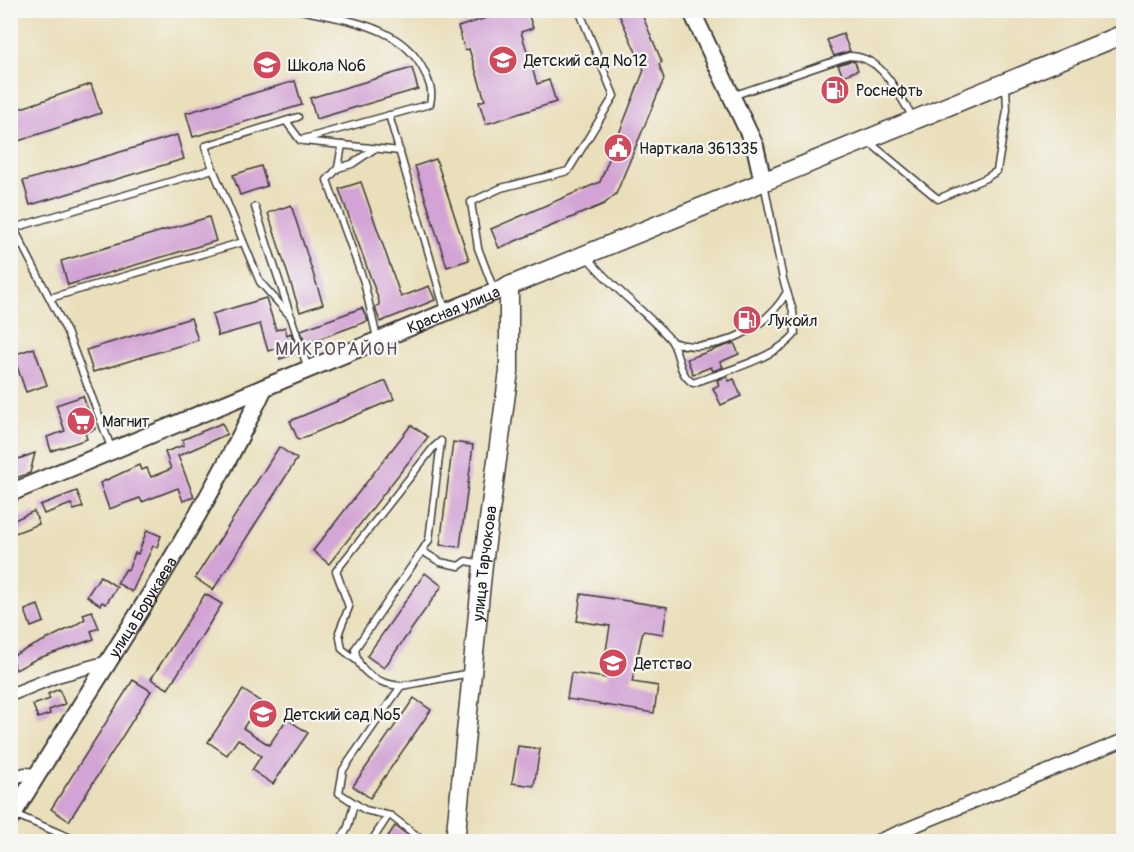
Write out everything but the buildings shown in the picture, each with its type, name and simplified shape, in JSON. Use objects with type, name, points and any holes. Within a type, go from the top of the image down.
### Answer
[{"type":"main road","name":"Красная улица","points":[[502,289],[1124,34]]},
{"type":"main road","name":"улица Тарчокова","points":[[455,842],[483,564],[509,371],[502,289]]},
{"type":"street","points":[[691,10],[755,146],[764,182]]},
{"type":"street","name":"Красная улица","points":[[10,493],[502,289]]},
{"type":"street","name":"улица Борукаева","points":[[12,817],[187,532],[264,388]]},
{"type":"street","points":[[10,695],[57,676],[108,662]]},
{"type":"street","points":[[875,842],[1124,740]]},
{"type":"street","points":[[10,778],[25,774],[38,775]]},
{"type":"lane","points":[[300,140],[430,104],[433,90],[420,63],[403,42],[365,24],[301,10]]},
{"type":"lane","points":[[502,289],[478,248],[471,202],[501,188],[568,171],[614,96],[579,10]]},
{"type":"lane","points":[[731,96],[849,56],[860,56],[867,58],[884,72],[915,120]]},
{"type":"lane","points":[[867,140],[938,199],[997,171],[1007,110],[1006,82]]},
{"type":"lane","points":[[389,115],[446,314]]},
{"type":"lane","points":[[292,318],[260,282],[205,146],[298,117]]},
{"type":"lane","points":[[286,121],[300,140],[400,151]]},
{"type":"lane","points":[[338,168],[342,145]]},
{"type":"lane","points":[[375,148],[352,164],[338,168],[327,180],[364,282],[378,342]]},
{"type":"lane","points":[[14,228],[213,169]]},
{"type":"lane","points":[[584,254],[603,277],[672,342],[681,370],[693,383],[786,345],[795,334],[793,311],[764,182]]},
{"type":"lane","points":[[255,207],[308,370]]},
{"type":"lane","points":[[10,221],[50,298],[88,382],[112,452]]},
{"type":"lane","points":[[50,298],[243,242]]},
{"type":"lane","points":[[672,342],[701,346],[745,332],[766,320],[779,306],[787,292]]},
{"type":"lane","points":[[356,660],[355,649],[429,540],[441,441],[432,448],[336,571],[349,607],[339,632],[342,649],[356,660],[370,677],[386,684],[401,686],[473,672]]},
{"type":"lane","points":[[422,551],[440,562],[459,566],[466,561],[483,564]]},
{"type":"lane","points":[[401,686],[343,770],[339,794],[365,810],[388,816],[424,841]]},
{"type":"lane","points":[[340,842],[354,804]]},
{"type":"lane","points":[[371,842],[388,816]]},
{"type":"lane","points":[[12,817],[80,842]]},
{"type":"place","name":"Детский сад №12","points":[[503,60]]},
{"type":"place","name":"Школа №6","points":[[267,65]]},
{"type":"place","name":"Роснефть","points":[[835,90]]},
{"type":"place","name":"Нарткала 361335","points":[[618,148]]},
{"type":"place","name":"Лукойл","points":[[747,320]]},
{"type":"place","name":"Магнит","points":[[81,421]]},
{"type":"place","name":"Детство","points":[[613,663]]},
{"type":"place","name":"Детский сад №5","points":[[263,714]]},
{"type":"district","name":"МИКРОРАЙОН","points":[[337,349]]}]
